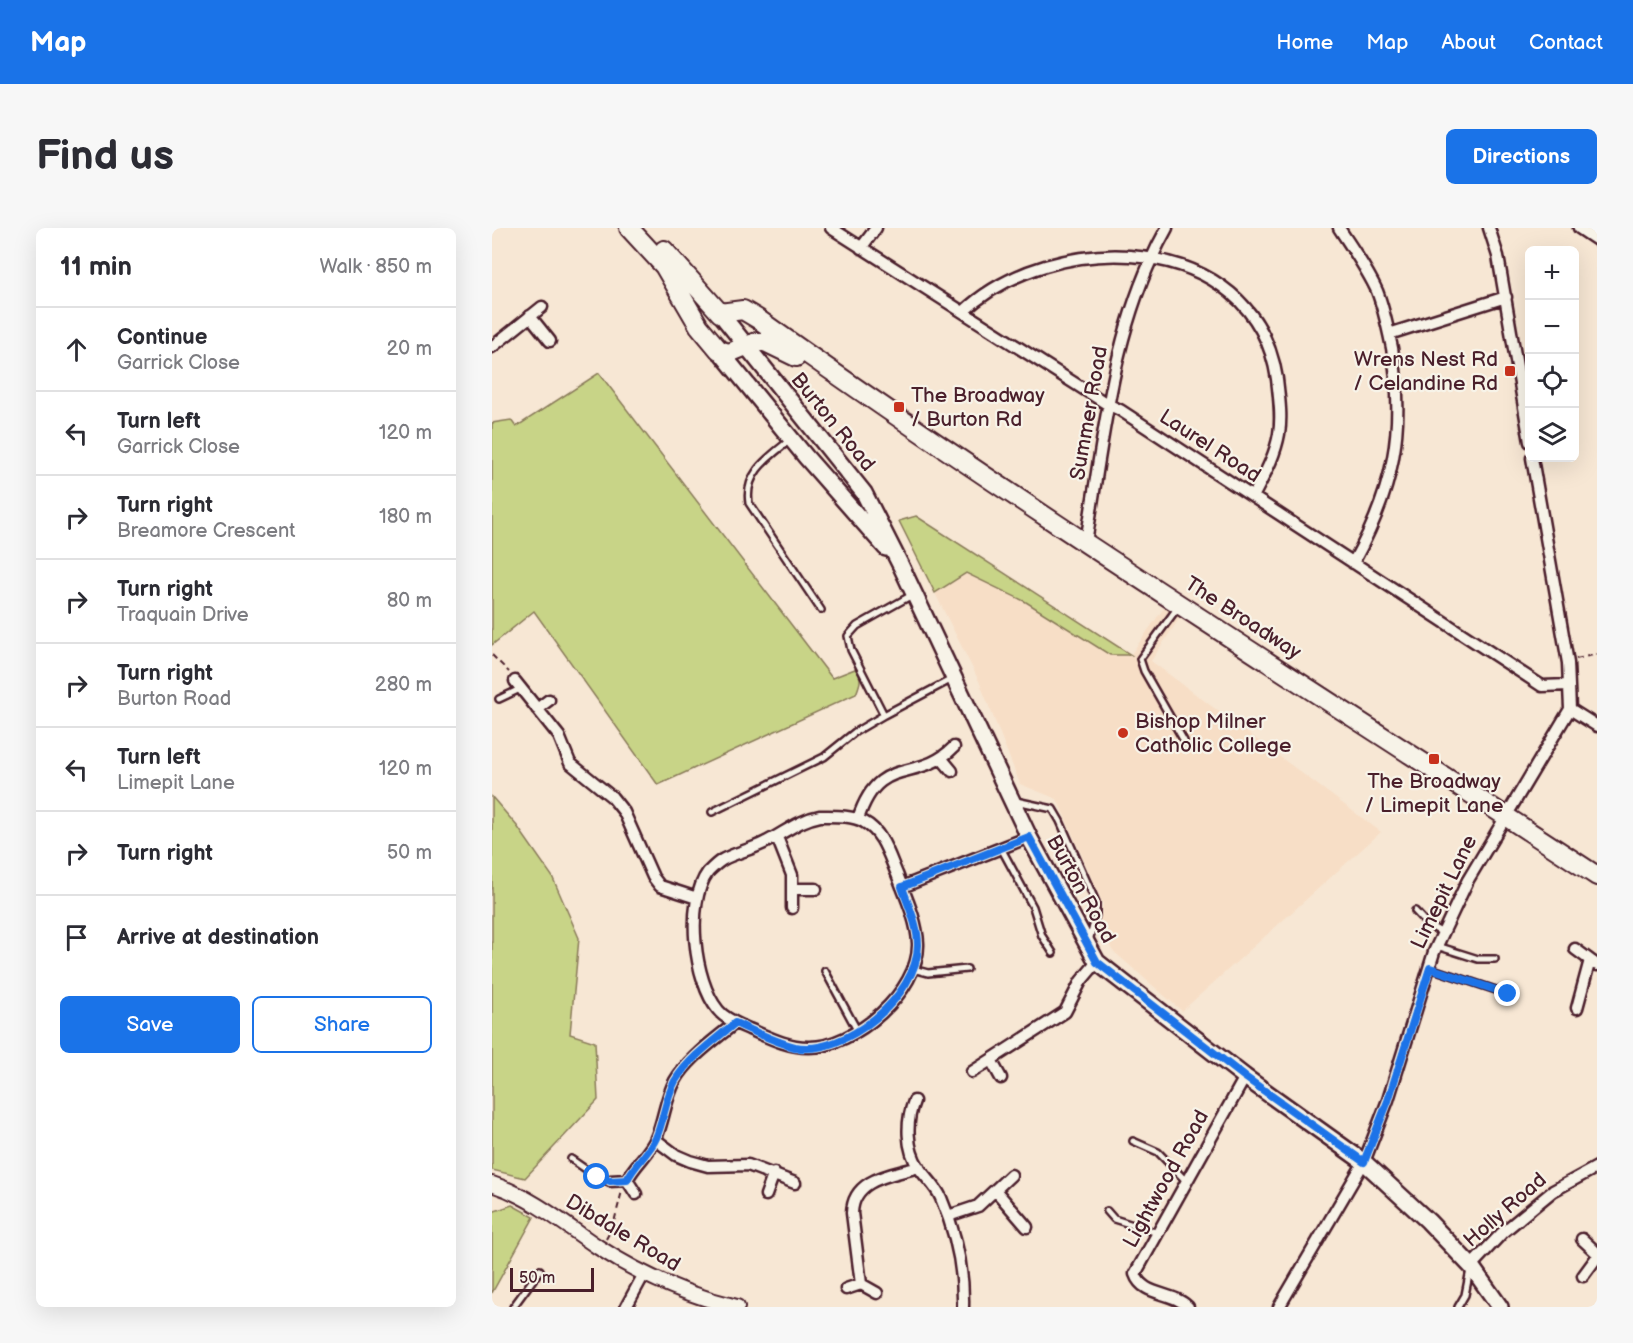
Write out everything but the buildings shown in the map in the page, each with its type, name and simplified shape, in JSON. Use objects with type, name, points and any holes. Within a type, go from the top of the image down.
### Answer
[{"type":"main road","points":[[629,228],[664,266],[699,326],[714,345]]},
{"type":"main road","points":[[641,228],[720,313],[714,345]]},
{"type":"main road","name":"The Broadway","points":[[720,313],[742,310],[758,319],[866,396],[1597,876]]},
{"type":"main road","name":"Burton Road","points":[[720,313],[864,493],[1029,837],[1097,962],[1245,1077],[1364,1162],[1428,1221],[1471,1266],[1500,1307]]},
{"type":"main road","name":"The Broadway","points":[[714,345],[729,353],[756,342],[771,345],[866,396]]},
{"type":"main road","name":"Burton Road","points":[[714,345],[791,439],[901,566]]},
{"type":"main road","points":[[767,373],[773,391],[800,427],[791,439]]},
{"type":"street","name":"Laurel Road","points":[[831,228],[1107,404],[1120,410],[1542,686],[1569,686]]},
{"type":"street","points":[[861,248],[876,228]]},
{"type":"street","name":"Summer Road","points":[[1086,542],[1107,404],[1123,338],[1155,240],[1167,228]]},
{"type":"street","points":[[1340,228],[1377,292],[1389,334],[1396,373],[1398,410],[1395,456],[1383,498],[1367,538],[1353,563]]},
{"type":"street","points":[[1489,228],[1498,256],[1525,412]]},
{"type":"street","points":[[1579,228],[1597,240]]},
{"type":"street","points":[[1155,240],[1175,246]]},
{"type":"street","points":[[1213,269],[1234,286],[1250,308],[1265,335],[1274,363],[1280,410],[1279,433],[1272,459],[1253,497]]},
{"type":"street","points":[[963,312],[977,291],[1001,271]]},
{"type":"street","points":[[1389,334],[1506,297]]},
{"type":"street","points":[[492,347],[542,307]]},
{"type":"street","points":[[530,316],[550,341]]},
{"type":"street","points":[[1533,462],[1567,661],[1570,709],[1597,726]]},
{"type":"street","points":[[519,685],[559,736],[570,763],[612,797],[624,812],[653,877],[660,886],[697,898]]},
{"type":"street","points":[[537,709],[549,700]]},
{"type":"street","name":"Limepit Lane","points":[[1279,1307],[1364,1162],[1388,1101],[1437,946],[1468,880],[1570,709]]},
{"type":"street","points":[[858,819],[865,800],[881,779],[942,759],[954,747]]},
{"type":"street","points":[[942,759],[952,771]]},
{"type":"street","points":[[820,816],[858,819],[875,829],[882,839],[902,887],[918,943],[913,969],[893,1002],[857,1030],[820,1046],[795,1047],[735,1023],[719,1012],[710,998],[699,970],[697,898],[707,874],[722,860],[777,837],[807,818],[820,816]]},
{"type":"street","points":[[777,837],[792,875],[792,908]]},
{"type":"street","points":[[902,887],[1029,837]]},
{"type":"street","points":[[793,889],[816,889]]},
{"type":"street","points":[[1575,949],[1593,963],[1577,1008]]},
{"type":"street","points":[[972,1072],[1016,1041],[1065,1012],[1081,981],[1097,962]]},
{"type":"street","points":[[627,1180],[634,1166],[656,1140],[665,1105],[675,1080],[694,1058],[735,1023]]},
{"type":"street","points":[[991,1060],[1001,1078]]},
{"type":"street","name":"Lightwood Road","points":[[1188,1307],[1138,1282],[1135,1274],[1245,1077]]},
{"type":"street","points":[[914,1101],[909,1114],[909,1134],[919,1167],[940,1195],[948,1216],[963,1273],[963,1307]]},
{"type":"street","points":[[656,1140],[676,1155],[690,1161],[708,1166],[748,1165],[774,1173],[795,1183]]},
{"type":"street","points":[[861,1284],[852,1213],[852,1202],[856,1193],[865,1184],[919,1167]]},
{"type":"street","name":"Holly Road","points":[[1471,1266],[1503,1233],[1553,1191],[1597,1167]]},
{"type":"street","points":[[766,1195],[774,1173]]},
{"type":"street","points":[[948,1216],[978,1206],[1011,1175]]},
{"type":"street","points":[[610,1181],[627,1180]]},
{"type":"street","points":[[627,1180],[636,1194]]},
{"type":"street","name":"Dibdale Road","points":[[492,1184],[527,1198],[600,1249],[644,1274],[696,1297],[737,1307]]},
{"type":"street","points":[[996,1191],[1027,1227]]},
{"type":"street","points":[[1582,1239],[1597,1255],[1582,1276]]},
{"type":"street","points":[[626,1307],[644,1274]]},
{"type":"street","points":[[846,1289],[861,1284],[877,1293]]},
{"type":"lane","points":[[791,439],[761,463],[751,477],[749,502],[821,610]]},
{"type":"lane","points":[[884,715],[851,650],[848,636],[857,627],[914,594]]},
{"type":"lane","points":[[1181,603],[1140,659],[1144,671],[1184,741]]},
{"type":"lane","points":[[712,812],[824,757],[855,732],[954,678]]},
{"type":"lane","points":[[499,699],[519,685]]},
{"type":"lane","points":[[1012,800],[1053,809],[1060,821],[1096,902],[1096,915],[1088,945]]},
{"type":"lane","points":[[1001,848],[1033,907],[1042,936],[1053,953]]},
{"type":"lane","points":[[1415,911],[1428,924],[1443,933]]},
{"type":"lane","points":[[1437,946],[1478,959],[1495,959]]},
{"type":"lane","points":[[1430,968],[1508,994]]},
{"type":"lane","points":[[913,969],[928,973],[967,969]]},
{"type":"lane","points":[[825,970],[857,1030]]},
{"type":"lane","points":[[1133,1141],[1158,1152],[1186,1182]]},
{"type":"lane","points":[[571,1160],[597,1177],[610,1181]]},
{"type":"lane","points":[[1107,1211],[1114,1219],[1158,1233]]},
{"type":"lane","points":[[1458,1307],[1465,1295],[1471,1266]]},
{"type":"lane","points":[[513,1307],[540,1270]]},
{"type":"path","points":[[1567,661],[1597,654]]},
{"type":"path","points":[[492,655],[503,663],[519,685]]},
{"type":"path","points":[[600,1249],[613,1226],[618,1199],[627,1180]]},
{"type":"shaded area","name":"Bishop Milner Catholic College","points":[[916,516],[1131,654],[1166,605],[1181,616],[1151,661],[1381,832],[1182,1011],[1112,950],[1100,922],[1103,904],[1057,799],[1020,784],[979,681],[899,521]]},
{"type":"green space","points":[[599,373],[832,678],[855,669],[860,678],[856,694],[658,785],[534,611],[492,645],[492,423],[511,420],[516,427]]},
{"type":"green space","points":[[916,516],[1131,655],[1110,655],[1026,602],[966,573],[935,593],[899,521]]},
{"type":"green space","points":[[492,797],[517,826],[552,876],[579,938],[570,1034],[595,1042],[598,1100],[525,1178],[492,1170]]},
{"type":"green space","points":[[512,1205],[534,1217],[492,1293],[492,1212]]},
{"type":"place","name":"Wrens Nest Rd / Celandine Rd","points":[[1510,371]]},
{"type":"place","name":"The Broadway / Burton Rd","points":[[899,407]]},
{"type":"place","name":"Bishop Milner Catholic College","points":[[1123,733]]},
{"type":"place","name":"The Broadway / Limepit Lane","points":[[1434,759]]},
{"type":"route","points":[[597,1177],[610,1181],[627,1180],[634,1166],[656,1140],[665,1105],[675,1080],[694,1058],[735,1023],[795,1047],[811,1047],[836,1041],[852,1034],[886,1010],[907,981],[917,952],[918,943],[914,922],[902,887],[1029,837],[1097,962],[1245,1077],[1364,1162],[1388,1101],[1430,968],[1508,994]]}]
